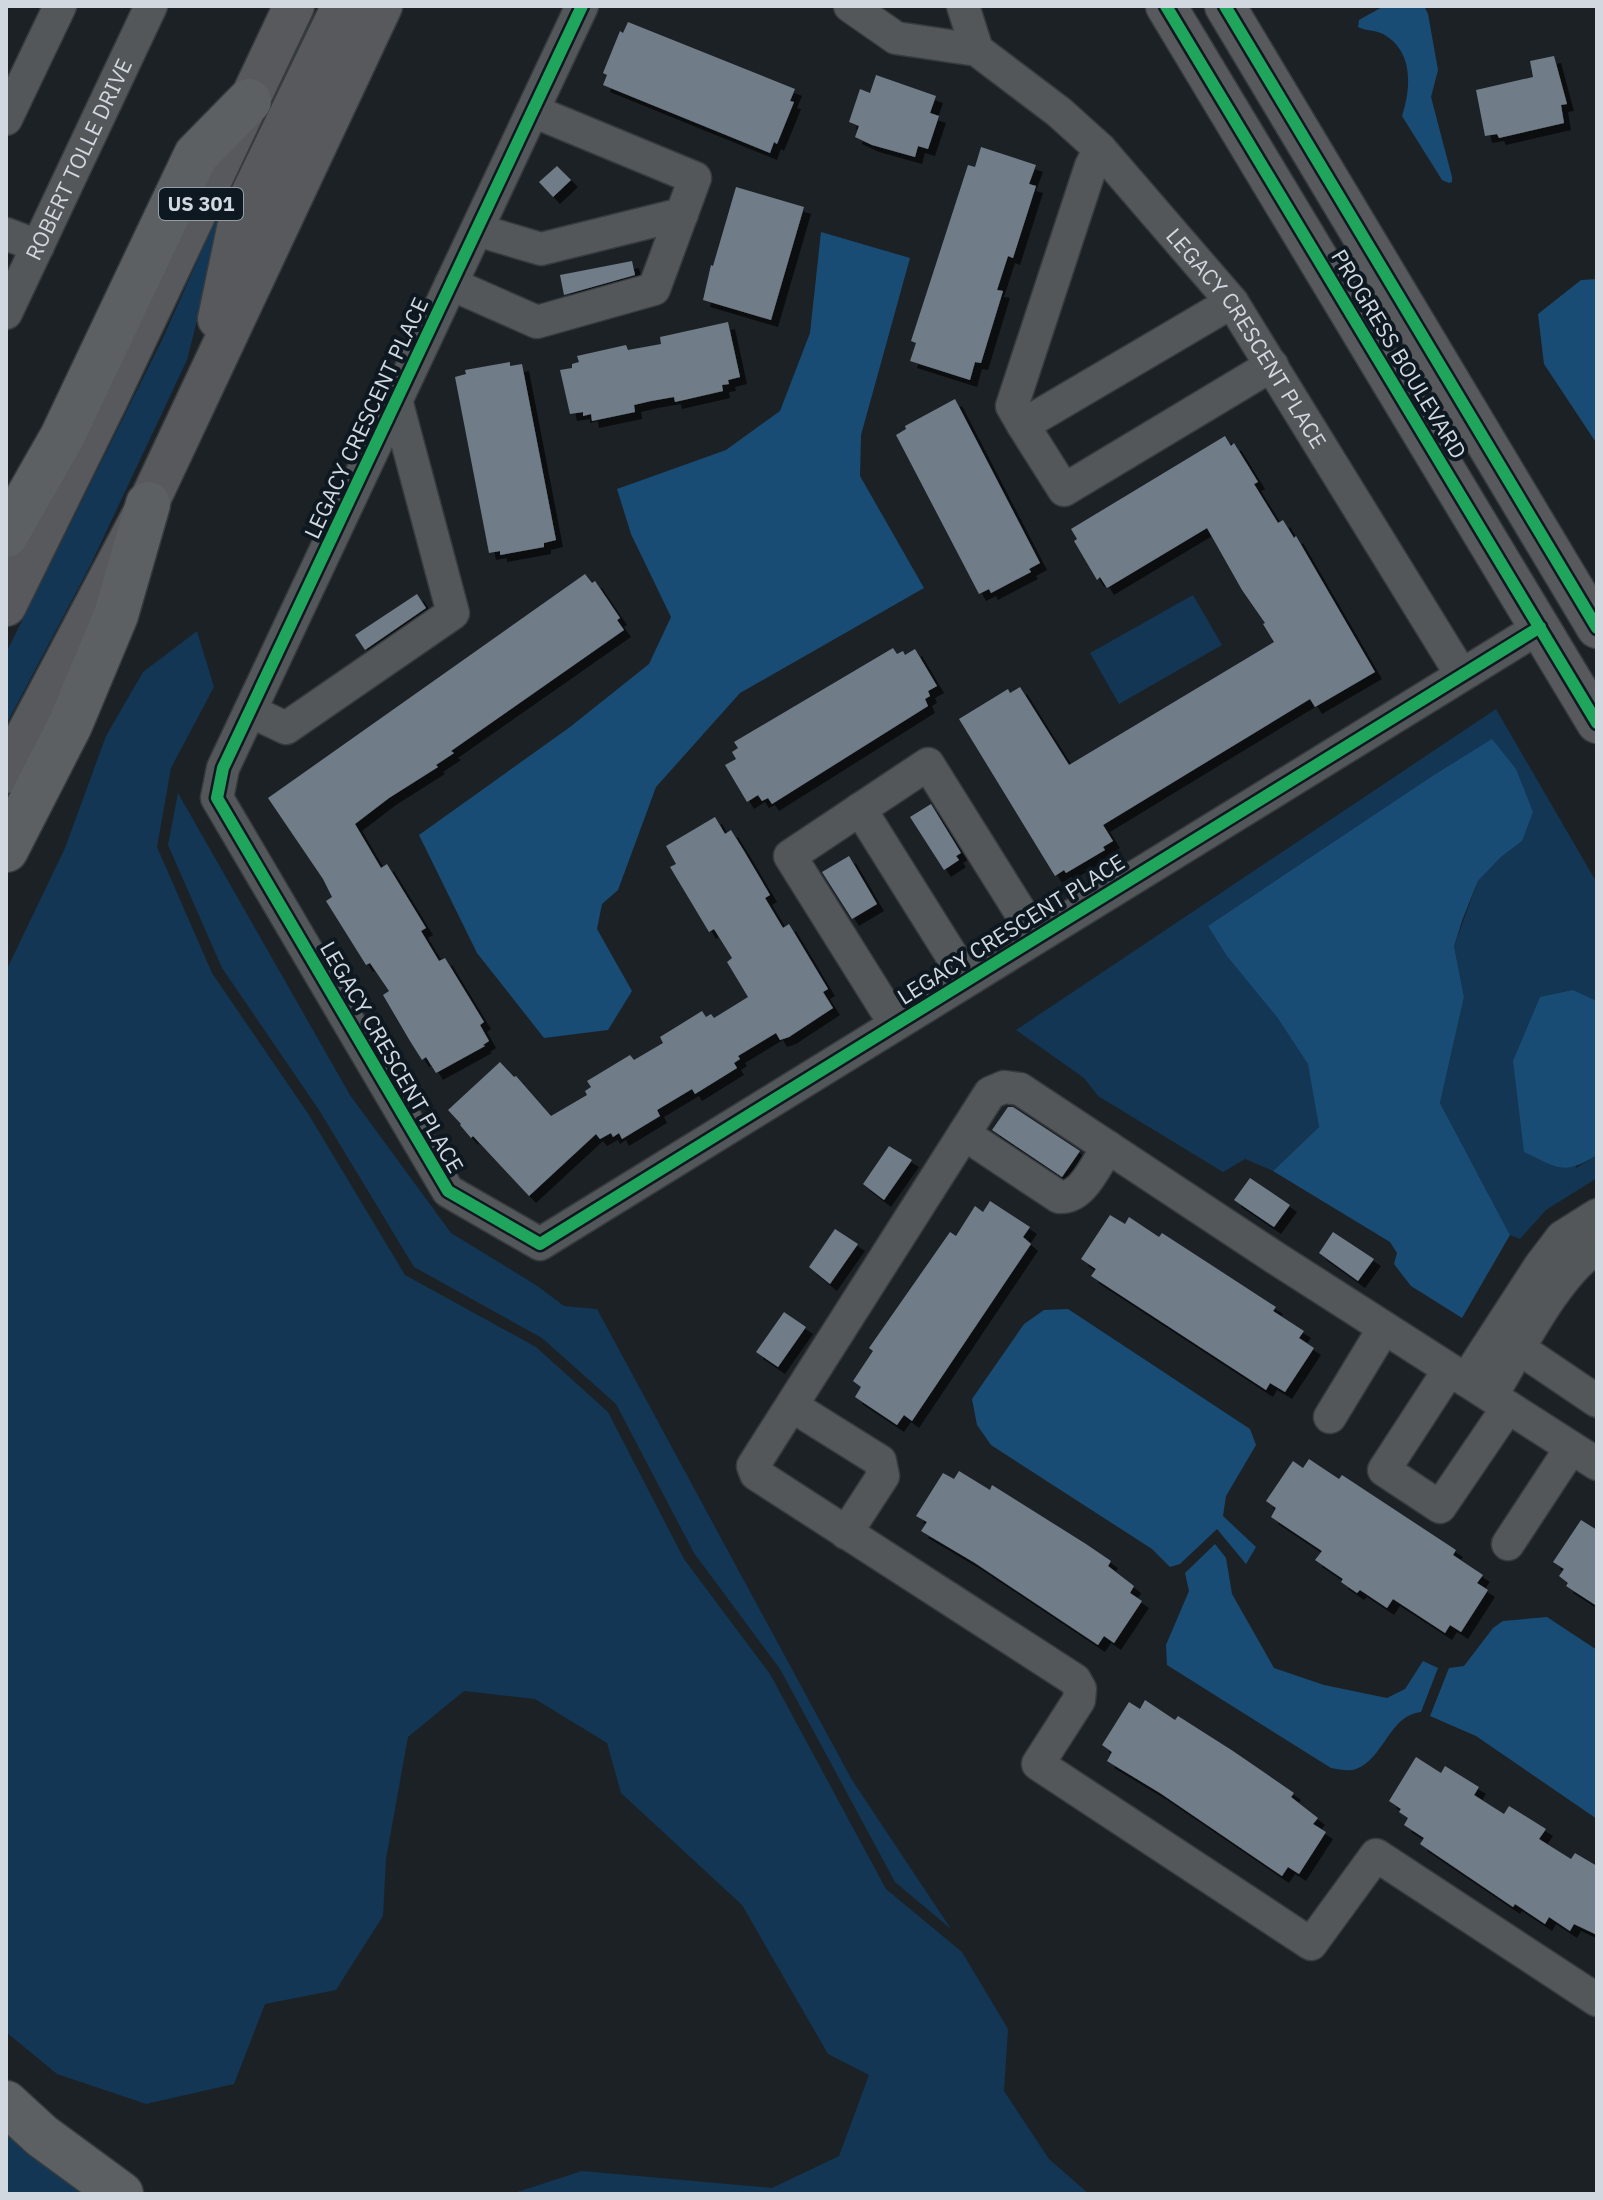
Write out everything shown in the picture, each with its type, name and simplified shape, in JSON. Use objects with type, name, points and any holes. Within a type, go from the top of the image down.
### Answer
[{"type":"highway","points":[[6,535],[62,437],[196,155],[249,101]]},
{"type":"highway","points":[[6,850],[70,725],[116,615],[148,504]]},
{"type":"highway","points":[[6,2103],[42,2136],[121,2194]]},
{"type":"main road","name":"US 301","points":[[6,606],[294,6]]},
{"type":"main road","points":[[203,386],[239,219],[342,6]]},
{"type":"main road","points":[[6,773],[148,504],[382,6]]},
{"type":"main road","name":"PROGRESS BOULEVARD","points":[[1166,6],[1597,723]]},
{"type":"main road","points":[[1181,6],[1271,155],[1306,194],[1360,285],[1383,302],[1405,310]]},
{"type":"main road","name":"PROGRESS BOULEVARD","points":[[1225,6],[1597,628]]},
{"type":"main road","points":[[1540,627],[1558,595],[1560,568]]},
{"type":"street","points":[[6,119],[60,6]]},
{"type":"street","name":"ROBERT TOLLE DRIVE","points":[[10,296],[38,246],[151,6]]},
{"type":"street","name":"LEGACY CRESCENT PLACE","points":[[582,6],[223,768],[217,798],[448,1191],[540,1244],[1540,627]]},
{"type":"street","name":"LEGACY CRESCENT PLACE","points":[[850,6],[896,38],[977,50],[1059,112],[1100,149],[1232,302],[1461,674]]},
{"type":"street","points":[[963,6],[977,50]]},
{"type":"street","points":[[451,284],[537,322],[654,289],[695,178],[533,111]]},
{"type":"street","points":[[1100,149],[1091,166],[1012,406],[1064,490],[1272,365]]},
{"type":"street","points":[[477,230],[541,249],[682,214]]},
{"type":"street","points":[[6,234],[38,246]]},
{"type":"street","points":[[1023,425],[1232,302]]},
{"type":"street","points":[[250,711],[286,728],[453,613],[396,400]]},
{"type":"street","points":[[895,1024],[790,856],[928,764],[1036,937]]},
{"type":"street","points":[[860,809],[967,980]]},
{"type":"street","points":[[1508,1544],[1584,1456],[1020,1089],[1004,1087],[990,1093],[753,1466],[756,1474],[1075,1680],[1080,1689],[1079,1700],[1038,1764],[1311,1944],[1376,1855],[1597,2000]]},
{"type":"street","points":[[964,1134],[1059,1197],[1074,1195],[1081,1188],[1108,1147]]},
{"type":"street","points":[[1479,1388],[1540,1266],[1562,1237],[1597,1215]]},
{"type":"street","points":[[1479,1388],[1520,1349],[1564,1277],[1583,1257],[1597,1248]]},
{"type":"street","points":[[1330,1417],[1384,1328]]},
{"type":"street","points":[[1520,1349],[1597,1401]]},
{"type":"street","points":[[1536,1425],[1567,1381]]},
{"type":"street","points":[[792,1406],[880,1461],[883,1476],[846,1533]]},
{"type":"shaded area","points":[[1384,6],[1424,6],[1428,14],[1438,70],[1431,97],[1452,182],[1442,180],[1402,116],[1408,71],[1400,50],[1383,34],[1358,27],[1359,20]]},
{"type":"shaded area","points":[[220,210],[225,210],[187,360],[91,564],[6,725],[6,653],[163,338]]},
{"type":"shaded area","points":[[821,232],[910,258],[861,435],[860,476],[924,588],[740,693],[656,787],[618,890],[602,904],[597,929],[632,991],[608,1030],[544,1038],[477,953],[419,835],[570,727],[649,664],[671,617],[631,534],[617,489],[726,450],[780,411],[810,333]]},
{"type":"shaded area","points":[[1597,279],[1597,444],[1544,364],[1538,314],[1581,280]]},
{"type":"shaded area","points":[[1193,595],[1222,645],[1119,704],[1090,653]]},
{"type":"shaded area","points":[[197,631],[214,687],[171,768],[157,847],[212,973],[309,1115],[405,1275],[536,1347],[608,1412],[684,1559],[770,1674],[886,1889],[962,1952],[1008,2029],[1004,2091],[1049,2159],[1089,2194],[511,2194],[582,2171],[772,2188],[839,2156],[869,2075],[828,2054],[742,1905],[621,1793],[607,1743],[535,1699],[464,1691],[408,1737],[386,1859],[383,1916],[336,1990],[265,2004],[234,2084],[146,2104],[57,2074],[6,2032],[6,971],[65,848],[106,736],[143,672]]},
{"type":"shaded area","points":[[1496,709],[1597,883],[1597,1001],[1573,990],[1576,1168],[1597,1155],[1597,1178],[1546,1210],[1520,1239],[1510,1235],[1440,1103],[1464,997],[1454,946],[1478,881],[1522,841],[1277,1017],[1309,1064],[1319,1127],[1273,1171],[1245,1159],[1223,1172],[1098,1096],[1084,1078],[1016,1030]]},
{"type":"shaded area","points":[[1492,739],[1516,769],[1533,812],[1522,841],[1478,881],[1454,946],[1464,997],[1440,1103],[1510,1235],[1462,1318],[1411,1286],[1394,1264],[1397,1253],[1390,1242],[1273,1171],[1319,1127],[1308,1064],[1277,1017],[1227,956],[1208,926]]},
{"type":"shaded area","points":[[178,793],[350,1095],[451,1233],[536,1285],[564,1306],[597,1309],[852,1780],[951,1929],[895,1882],[780,1669],[694,1553],[616,1404],[542,1338],[414,1267],[319,1110],[222,968],[168,845]]},
{"type":"shaded area","points":[[1573,990],[1597,1001],[1597,1155],[1576,1166],[1560,1167],[1524,1152],[1513,1061],[1540,997]]},
{"type":"shaded area","points":[[1068,1309],[1250,1429],[1256,1445],[1226,1496],[1223,1516],[1256,1547],[1246,1564],[1217,1529],[1180,1564],[1170,1567],[1152,1549],[991,1445],[977,1425],[972,1399],[1024,1324],[1044,1310]]},
{"type":"shaded area","points":[[1215,1544],[1226,1558],[1232,1594],[1274,1668],[1324,1685],[1387,1698],[1405,1689],[1423,1661],[1438,1668],[1421,1712],[1401,1721],[1366,1764],[1350,1770],[1331,1768],[1167,1665],[1166,1645],[1189,1591],[1185,1573]]},
{"type":"shaded area","points":[[1547,1617],[1597,1650],[1597,1819],[1476,1736],[1430,1716],[1449,1668],[1464,1666],[1493,1628],[1503,1621]]},
{"type":"shaded area","points":[[6,2119],[102,2194],[6,2194]]},
{"type":"building","points":[[628,22],[795,89],[790,101],[794,102],[777,144],[774,142],[770,153],[603,85],[607,75],[603,73],[620,31],[623,33]]},
{"type":"building","points":[[1554,56],[1567,104],[1561,105],[1564,123],[1499,138],[1497,134],[1485,136],[1476,90],[1533,77],[1530,61]]},
{"type":"building","points":[[876,75],[936,96],[930,113],[939,116],[928,149],[918,146],[915,157],[855,137],[859,126],[849,122],[860,89],[870,93]]},
{"type":"building","points":[[981,147],[1036,165],[1029,184],[1036,186],[1013,258],[1008,256],[997,290],[1003,291],[981,363],[975,362],[970,380],[910,361],[916,343],[911,341],[968,165],[975,167]]},
{"type":"building","points":[[557,166],[571,180],[553,197],[539,182]]},
{"type":"building","points":[[736,187],[804,207],[771,320],[703,300]]},
{"type":"building","points":[[632,261],[635,275],[564,295],[560,275]]},
{"type":"building","points":[[728,322],[740,377],[728,380],[729,384],[722,385],[723,391],[675,402],[674,397],[651,401],[634,405],[635,412],[592,421],[591,414],[570,414],[560,370],[572,368],[572,364],[579,362],[577,356],[626,345],[628,350],[661,344],[660,337]]},
{"type":"building","points":[[510,362],[510,366],[522,364],[556,540],[544,543],[544,547],[500,555],[500,551],[489,553],[455,377],[466,374],[465,370]]},
{"type":"building","points":[[955,399],[1040,563],[1029,569],[1031,572],[991,593],[989,589],[979,594],[896,435],[906,429],[905,426]]},
{"type":"building","points":[[1225,436],[1231,446],[1234,443],[1258,482],[1254,484],[1278,523],[1283,520],[1294,538],[1296,536],[1375,672],[1315,707],[1310,699],[1103,825],[1113,841],[1103,847],[1105,850],[1066,873],[1064,870],[1055,876],[959,719],[1008,689],[1010,693],[1020,687],[1069,765],[1274,642],[1207,528],[1107,588],[1100,577],[1097,580],[1074,541],[1077,539],[1071,529]]},
{"type":"building","points":[[585,574],[592,583],[595,581],[620,618],[617,620],[624,630],[451,751],[454,753],[436,765],[438,767],[355,824],[381,868],[387,864],[426,928],[421,931],[439,961],[445,958],[484,1022],[480,1025],[489,1041],[485,1046],[436,1073],[426,1057],[422,1060],[410,1041],[383,995],[389,991],[370,963],[366,965],[326,901],[332,897],[323,879],[268,798]]},
{"type":"building","points":[[417,594],[426,608],[365,650],[355,635]]},
{"type":"building","points":[[893,648],[897,654],[903,651],[905,655],[915,649],[937,686],[928,691],[930,696],[925,699],[928,706],[772,804],[768,798],[762,801],[758,795],[747,802],[725,765],[736,759],[732,752],[738,748],[734,742]]},
{"type":"building","points":[[931,804],[961,853],[956,856],[959,860],[944,870],[910,817]]},
{"type":"building","points":[[715,817],[725,834],[731,830],[744,851],[770,895],[765,898],[783,928],[789,924],[828,989],[823,992],[833,1008],[789,1037],[780,1040],[776,1033],[738,1056],[740,1059],[734,1063],[737,1068],[695,1094],[692,1089],[657,1110],[660,1116],[622,1139],[619,1133],[613,1137],[611,1133],[600,1139],[596,1134],[529,1196],[473,1136],[471,1138],[448,1110],[500,1062],[551,1116],[587,1095],[585,1091],[591,1087],[587,1081],[630,1055],[634,1060],[663,1043],[660,1037],[702,1011],[706,1017],[711,1014],[714,1018],[748,997],[727,962],[732,958],[714,929],[709,932],[670,867],[676,864],[666,846]]},
{"type":"building","points":[[849,856],[877,904],[852,919],[822,872]]},
{"type":"building","points":[[1008,1107],[1013,1107],[1080,1151],[1062,1177],[992,1130]]},
{"type":"building","points":[[889,1146],[912,1160],[884,1200],[863,1184]]},
{"type":"building","points":[[1250,1178],[1290,1205],[1274,1227],[1234,1200]]},
{"type":"building","points":[[990,1201],[1030,1227],[1023,1237],[1031,1244],[912,1421],[904,1415],[897,1425],[855,1397],[861,1387],[853,1381],[873,1351],[869,1348],[950,1232],[956,1236],[975,1206],[983,1212]]},
{"type":"building","points":[[1110,1215],[1125,1224],[1129,1217],[1159,1237],[1162,1233],[1276,1307],[1273,1311],[1304,1331],[1299,1338],[1314,1348],[1285,1392],[1270,1383],[1266,1390],[1091,1276],[1096,1269],[1081,1259]]},
{"type":"building","points":[[835,1229],[858,1244],[830,1284],[809,1267]]},
{"type":"building","points":[[1333,1232],[1374,1259],[1358,1281],[1319,1253]]},
{"type":"building","points":[[784,1312],[806,1327],[778,1367],[756,1352]]},
{"type":"building","points":[[1309,1459],[1339,1479],[1342,1475],[1456,1550],[1453,1555],[1483,1575],[1477,1583],[1488,1590],[1461,1632],[1450,1625],[1445,1633],[1393,1599],[1387,1608],[1360,1590],[1357,1593],[1315,1560],[1322,1551],[1271,1517],[1276,1508],[1266,1501],[1293,1461],[1303,1468]]},
{"type":"building","points":[[959,1471],[990,1490],[992,1485],[1086,1544],[1111,1561],[1108,1566],[1134,1586],[1130,1593],[1142,1601],[1114,1643],[1104,1636],[1098,1645],[921,1531],[927,1522],[916,1516],[943,1473],[954,1479]]},
{"type":"building","points":[[1581,1520],[1597,1530],[1597,1606],[1566,1586],[1568,1583],[1559,1576],[1564,1569],[1553,1562]]},
{"type":"building","points":[[1145,1700],[1175,1720],[1178,1716],[1233,1751],[1294,1793],[1291,1797],[1318,1818],[1313,1824],[1326,1832],[1299,1874],[1288,1867],[1282,1876],[1107,1761],[1112,1752],[1102,1745],[1129,1702],[1140,1709]]},
{"type":"building","points":[[1416,1757],[1441,1773],[1445,1766],[1479,1787],[1474,1795],[1504,1814],[1509,1806],[1546,1829],[1539,1839],[1571,1859],[1575,1853],[1597,1866],[1597,1935],[1574,1924],[1570,1931],[1549,1917],[1545,1924],[1515,1904],[1513,1907],[1420,1844],[1424,1838],[1404,1825],[1408,1818],[1389,1801]]},
{"type":"cycle path","points":[[582,6],[223,768],[217,798],[448,1191],[540,1244],[1540,627]]},
{"type":"cycle path","points":[[1166,6],[1597,723]]},
{"type":"cycle path","points":[[1225,6],[1597,628]]}]
